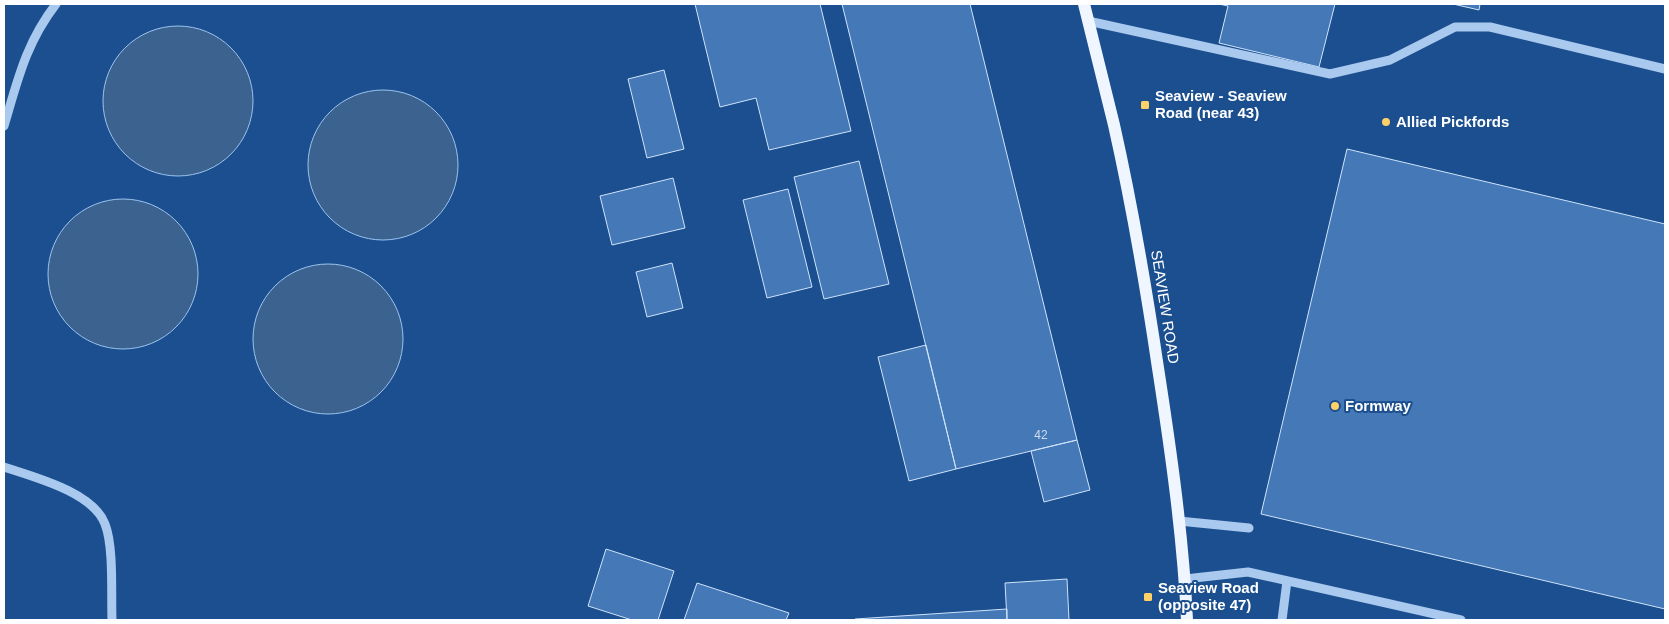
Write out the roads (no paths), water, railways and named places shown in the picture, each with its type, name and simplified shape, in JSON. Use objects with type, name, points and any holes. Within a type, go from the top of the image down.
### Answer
[{"type":"main road","name":"SEAVIEW ROAD","points":[[1084,4],[1114,127],[1136,232],[1167,424],[1185,578],[1187,620]]},
{"type":"lane","points":[[4,126],[29,48],[42,23],[56,4]]},
{"type":"lane","points":[[1088,21],[1330,74],[1390,60],[1455,27],[1490,26],[1665,69]]},
{"type":"lane","points":[[4,467],[58,486],[81,498],[98,511],[105,524],[110,542],[112,620]]},
{"type":"lane","points":[[1179,521],[1249,528]]},
{"type":"lane","points":[[1185,578],[1248,572],[1461,620]]},
{"type":"lane","points":[[1282,620],[1287,581]]},
{"type":"water","points":[[178,26],[193,27],[207,31],[220,38],[231,48],[241,59],[248,72],[252,86],[252,116],[248,130],[241,143],[231,154],[220,164],[207,171],[193,175],[178,176],[163,175],[149,171],[136,164],[125,154],[115,143],[108,130],[104,116],[103,101],[104,86],[108,72],[115,59],[125,48],[136,38],[149,31],[163,27]]},
{"type":"water","points":[[383,90],[398,91],[412,95],[425,102],[436,112],[446,123],[453,136],[457,150],[457,180],[453,194],[446,207],[436,218],[425,228],[412,235],[398,239],[383,240],[368,239],[354,235],[341,228],[330,218],[320,207],[313,194],[309,180],[308,165],[309,150],[313,136],[320,123],[330,112],[341,102],[354,95],[368,91]]},
{"type":"water","points":[[123,199],[138,200],[152,204],[165,211],[176,221],[186,232],[193,245],[197,259],[197,289],[193,303],[186,316],[176,327],[165,337],[152,344],[138,348],[123,349],[108,348],[94,344],[81,337],[70,327],[60,316],[53,303],[49,289],[48,274],[49,259],[53,245],[60,232],[70,221],[81,211],[94,204],[108,200]]},
{"type":"water","points":[[328,264],[343,265],[357,269],[370,276],[381,286],[391,297],[398,310],[402,324],[402,354],[398,368],[391,381],[381,392],[370,402],[357,409],[343,413],[328,414],[313,413],[299,409],[286,402],[275,392],[265,381],[258,368],[254,354],[253,339],[254,324],[258,310],[265,297],[275,286],[286,276],[299,269],[313,265]]},
{"type":"place","name":"Seaview - Seaview Road (near 43)","points":[[1145,105]]},
{"type":"place","name":"Allied Pickfords","points":[[1386,122]]},
{"type":"place","name":"Formway","points":[[1335,406]]},
{"type":"place","name":"Seaview Road (opposite 47)","points":[[1148,597]]}]
